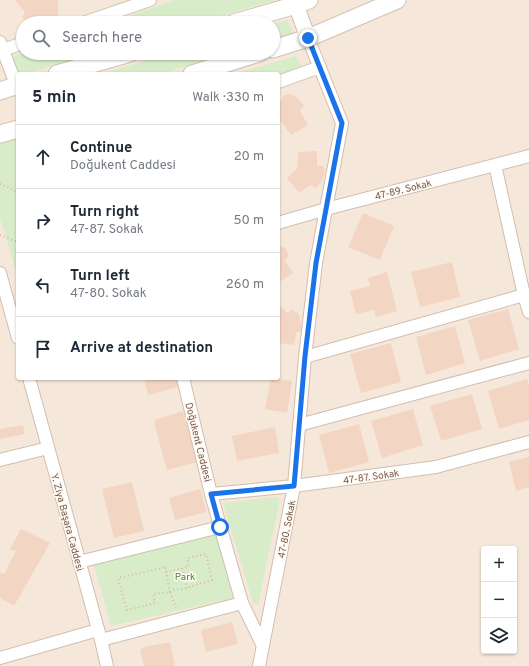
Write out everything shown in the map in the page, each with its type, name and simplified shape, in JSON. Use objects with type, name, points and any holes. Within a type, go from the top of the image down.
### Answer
[{"type":"main road","points":[[280,47],[308,38],[397,0]]},
{"type":"main road","points":[[256,16],[299,2]]},
{"type":"main road","points":[[64,72],[106,60]]},
{"type":"main road","points":[[198,72],[237,60]]},
{"type":"main road","points":[[0,91],[16,87]]},
{"type":"main road","points":[[0,134],[16,130]]},
{"type":"street","points":[[102,16],[143,1]]},
{"type":"street","points":[[299,2],[308,38]]},
{"type":"street","name":"47-80. Sokak","points":[[263,646],[294,486],[305,356],[316,263],[342,123],[308,38]]},
{"type":"street","points":[[16,44],[1,46],[16,84]]},
{"type":"street","points":[[280,81],[320,67]]},
{"type":"street","name":"47-89. Sokak","points":[[280,222],[529,156]]},
{"type":"street","points":[[495,165],[529,312]]},
{"type":"street","points":[[1,279],[13,303],[16,324]]},
{"type":"street","points":[[305,356],[524,295]]},
{"type":"street","points":[[299,425],[529,363]]},
{"type":"street","name":"Y. Ziya Başara Caddesi","points":[[30,380],[107,666]]},
{"type":"street","name":"Doğukent Caddesi","points":[[183,380],[211,494],[242,602],[263,646]]},
{"type":"street","name":"47-87. Sokak","points":[[211,494],[294,486],[436,467],[529,442]]},
{"type":"street","points":[[0,460],[48,448]]},
{"type":"street","points":[[79,562],[220,527]]},
{"type":"street","points":[[0,658],[99,635],[179,619],[242,602]]},
{"type":"street","points":[[259,666],[263,646]]},
{"type":"path","points":[[0,184],[14,190],[16,194]]},
{"type":"path","points":[[0,235],[16,241]]},
{"type":"path","points":[[166,572],[188,567],[188,558],[206,554],[212,580],[187,588],[170,591],[154,594],[155,603],[127,610],[118,578],[165,566],[166,572],[170,591],[179,619]]},
{"type":"path","points":[[182,568],[187,588]]},
{"type":"shaded area","points":[[0,0],[529,0],[529,666],[0,666]]},
{"type":"green space","points":[[174,0],[275,0],[221,16],[129,16]]},
{"type":"green space","points":[[287,20],[295,36],[280,41],[280,22]]},
{"type":"green space","points":[[16,55],[16,60],[73,60],[33,72],[18,72],[11,57]]},
{"type":"green space","points":[[296,56],[302,67],[280,74],[280,72],[240,72]]},
{"type":"green space","points":[[149,60],[210,60],[166,72],[107,72]]},
{"type":"green space","points":[[16,132],[16,271],[0,217],[0,136]]},
{"type":"green space","points":[[275,497],[280,499],[258,605],[253,603],[223,503]]},
{"type":"green space","name":"Park","points":[[218,534],[233,598],[111,626],[94,564]]},
{"type":"building","points":[[15,0],[58,0],[58,16],[23,16],[25,12]]},
{"type":"building","points":[[290,94],[298,98],[304,106],[300,111],[308,125],[291,135],[282,122],[280,122],[280,101],[284,95]]},
{"type":"building","points":[[317,151],[317,166],[323,166],[325,173],[321,182],[316,188],[311,185],[299,193],[287,178],[297,169],[298,152]]},
{"type":"building","points":[[363,213],[394,226],[380,260],[348,247]]},
{"type":"building","points":[[280,246],[285,248],[289,255],[285,261],[293,273],[280,282]]},
{"type":"building","points":[[452,262],[460,297],[420,307],[411,272]]},
{"type":"building","points":[[387,272],[397,311],[376,317],[374,310],[356,314],[350,291],[370,286],[368,278]]},
{"type":"building","points":[[280,306],[286,312],[289,313],[291,309],[299,314],[302,328],[301,331],[296,333],[294,345],[280,343]]},
{"type":"building","points":[[508,309],[519,349],[480,361],[468,320]]},
{"type":"building","points":[[455,326],[465,363],[426,375],[416,337]]},
{"type":"building","points":[[391,343],[401,382],[361,393],[350,354]]},
{"type":"building","points":[[527,379],[529,386],[529,420],[499,429],[488,391]]},
{"type":"building","points":[[144,380],[176,380],[178,387],[148,395]]},
{"type":"building","points":[[271,380],[292,381],[287,413],[265,409]]},
{"type":"building","points":[[472,394],[482,429],[441,441],[430,406]]},
{"type":"building","points":[[413,409],[423,445],[382,458],[371,421]]},
{"type":"building","points":[[183,411],[198,462],[167,470],[154,423],[155,420]]},
{"type":"building","points":[[359,424],[369,462],[329,473],[319,435]]},
{"type":"building","points":[[23,425],[25,434],[0,439],[0,429]]},
{"type":"building","points":[[275,427],[279,453],[237,461],[232,436]]},
{"type":"building","points":[[529,457],[529,487],[516,491],[509,462]]},
{"type":"building","points":[[132,482],[144,531],[114,538],[102,489]]},
{"type":"building","points":[[200,489],[207,512],[175,520],[169,498]]},
{"type":"building","points":[[21,529],[50,543],[14,606],[0,598],[0,572],[4,574],[16,551],[10,549]]},
{"type":"building","points":[[232,622],[238,644],[206,652],[201,630]]},
{"type":"building","points":[[170,642],[175,666],[144,666],[140,650],[144,647]]},
{"type":"route","points":[[220,527],[211,494],[294,486],[305,356],[316,263],[342,123],[308,38]]}]
